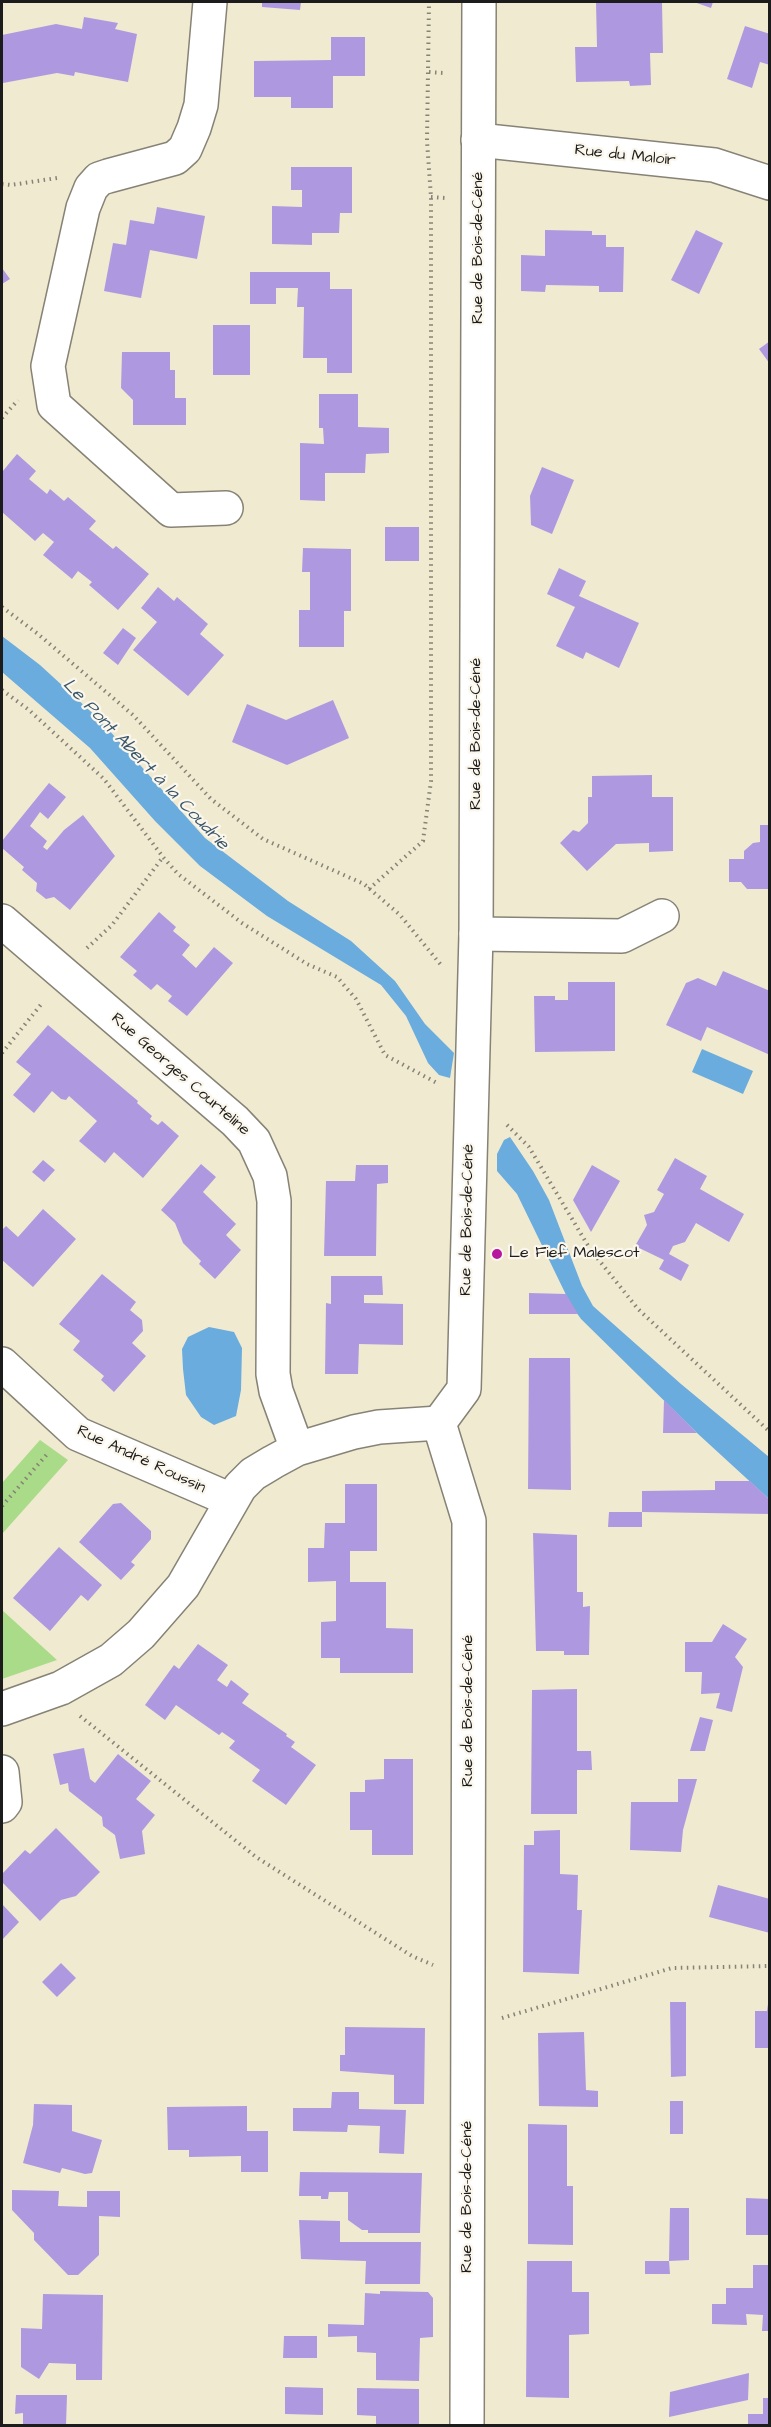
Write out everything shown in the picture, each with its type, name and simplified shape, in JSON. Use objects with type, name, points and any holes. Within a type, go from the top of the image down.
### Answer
[{"type":"street","points":[[210,2],[201,105],[185,150],[175,158],[99,179],[91,188],[83,208],[48,366],[54,405],[171,510],[226,508]]},
{"type":"street","name":"Rue de Bois-de-Céné","points":[[467,2426],[470,1980],[469,1521],[439,1423],[464,1389],[476,934],[479,2]]},
{"type":"street","name":"Rue du Maloir","points":[[478,140],[714,165],[770,183]]},
{"type":"street","points":[[476,934],[622,936],[662,916]]},
{"type":"street","name":"Rue Georges Courteline","points":[[2,921],[235,1121],[254,1141],[270,1176],[274,1202],[273,1374],[276,1391],[297,1449]]},
{"type":"street","name":"Rue André Roussin","points":[[2,1364],[78,1434],[231,1500]]},
{"type":"street","points":[[2,1708],[61,1688],[111,1660],[141,1634],[183,1586],[200,1560],[231,1500],[253,1474],[297,1449],[379,1427],[439,1423]]},
{"type":"street","points":[[2,1772],[5,1802],[2,1806]]},
{"type":"path","points":[[369,889],[423,842],[431,781],[431,197],[427,141],[429,2]]},
{"type":"path","points":[[2,184],[11,185],[67,176],[91,188]]},
{"type":"path","points":[[2,607],[38,634],[133,715],[211,799],[263,839],[364,884],[400,915],[445,970],[474,986]]},
{"type":"path","points":[[2,690],[29,710],[104,779],[162,857],[178,874],[242,923],[307,964],[337,977],[356,999],[385,1055],[444,1087],[470,1122],[505,1124],[529,1147],[590,1249],[638,1308],[770,1432]]},
{"type":"path","points":[[2,1506],[70,1428]]},
{"type":"path","points":[[61,1688],[82,1719],[256,1857],[412,1956],[470,1980]]},
{"type":"path","points":[[469,2026],[516,2015],[672,1968],[770,1966]]},
{"type":"green space","points":[[40,1440],[68,1460],[2,1534],[2,1483]]},
{"type":"green space","points":[[2,1610],[57,1660],[2,1679]]},
{"type":"water","points":[[2,636],[40,665],[100,720],[205,838],[288,901],[351,941],[395,981],[425,1024],[454,1053],[450,1078],[439,1075],[428,1063],[406,1016],[381,985],[267,916],[200,866],[155,821],[90,748],[2,672]]},
{"type":"water","points":[[702,1049],[753,1071],[743,1094],[692,1072]]},
{"type":"water","points":[[510,1137],[549,1200],[582,1286],[593,1306],[681,1384],[769,1457],[769,1499],[697,1433],[581,1319],[571,1305],[517,1194],[497,1171],[497,1154],[504,1140]]},
{"type":"water","points":[[209,1327],[234,1332],[242,1348],[241,1390],[236,1416],[214,1425],[201,1417],[186,1395],[183,1369],[182,1349],[188,1337]]},
{"type":"building","points":[[262,2],[301,2],[300,10],[262,7]]},
{"type":"building","points":[[596,2],[662,2],[663,53],[650,53],[651,85],[630,86],[629,81],[576,82],[575,47],[597,47]]},
{"type":"building","points":[[694,2],[713,2],[711,8]]},
{"type":"building","points":[[84,17],[118,23],[115,29],[137,34],[128,82],[75,72],[74,76],[57,73],[3,83],[2,35],[56,24],[82,29]]},
{"type":"building","points":[[745,26],[770,34],[770,65],[760,62],[752,88],[727,79]]},
{"type":"building","points":[[331,37],[365,37],[365,76],[333,76],[333,108],[291,108],[291,97],[254,97],[254,61],[331,60]]},
{"type":"building","points":[[291,167],[352,167],[352,213],[340,213],[339,233],[312,233],[312,245],[272,244],[272,206],[302,207],[302,190],[291,190]]},
{"type":"building","points":[[157,207],[205,216],[197,259],[150,250],[141,298],[104,291],[113,243],[126,245],[130,220],[154,224]]},
{"type":"building","points":[[545,230],[592,231],[592,235],[606,235],[606,247],[624,247],[623,292],[599,292],[599,286],[546,285],[545,292],[521,291],[521,255],[545,256]]},
{"type":"building","points":[[696,230],[723,243],[699,294],[671,280]]},
{"type":"building","points":[[2,268],[10,279],[2,284]]},
{"type":"building","points":[[250,272],[330,272],[330,289],[352,289],[352,373],[327,373],[327,358],[303,358],[304,307],[297,307],[298,288],[276,288],[276,304],[250,304]]},
{"type":"building","points":[[213,325],[250,325],[250,375],[213,375]]},
{"type":"building","points":[[770,341],[770,364],[759,349]]},
{"type":"building","points":[[122,352],[170,352],[170,370],[175,370],[175,398],[186,398],[186,425],[133,425],[133,400],[121,388]]},
{"type":"building","points":[[319,394],[358,394],[358,427],[389,428],[389,453],[366,454],[365,473],[325,473],[325,501],[300,500],[300,443],[324,444],[323,428],[319,428]]},
{"type":"building","points":[[17,454],[36,471],[29,479],[47,494],[50,489],[64,501],[68,497],[96,521],[89,529],[113,549],[116,546],[149,574],[118,610],[89,585],[92,582],[78,571],[72,579],[43,555],[54,542],[43,533],[35,541],[2,512],[2,472]]},
{"type":"building","points":[[542,467],[574,480],[552,534],[531,525],[530,496]]},
{"type":"building","points":[[385,527],[419,527],[419,561],[385,561]]},
{"type":"building","points":[[303,548],[351,549],[351,611],[344,611],[344,647],[299,647],[299,610],[310,610],[310,572],[302,572]]},
{"type":"building","points":[[559,568],[586,581],[579,596],[639,623],[619,668],[586,652],[583,659],[556,646],[575,607],[547,594]]},
{"type":"building","points":[[158,587],[174,601],[177,597],[208,624],[200,634],[224,655],[188,696],[133,650],[157,622],[141,608]]},
{"type":"building","points":[[123,628],[136,638],[118,665],[103,653]]},
{"type":"building","points":[[333,700],[349,738],[287,765],[232,742],[247,704],[286,720]]},
{"type":"building","points":[[652,775],[652,797],[673,797],[673,851],[649,852],[649,843],[616,844],[587,871],[560,843],[573,830],[579,832],[588,823],[588,797],[592,797],[592,776]]},
{"type":"building","points":[[49,783],[66,797],[48,819],[40,812],[30,826],[47,841],[43,847],[47,850],[64,830],[83,815],[115,856],[70,910],[54,897],[46,899],[36,891],[37,883],[22,870],[24,867],[2,848],[2,841]]},
{"type":"building","points":[[760,825],[770,825],[768,889],[747,889],[741,882],[729,882],[729,859],[744,859],[744,851],[753,843],[760,842]]},
{"type":"building","points":[[159,912],[176,927],[173,931],[190,945],[182,955],[196,968],[214,947],[233,963],[187,1016],[168,1001],[172,996],[157,984],[151,990],[133,975],[137,971],[120,957]]},
{"type":"building","points":[[723,971],[770,991],[770,1055],[707,1027],[701,1041],[666,1025],[686,983],[698,978],[716,986]]},
{"type":"building","points":[[568,982],[615,982],[615,1051],[535,1052],[534,996],[555,996],[555,1000],[568,1000]]},
{"type":"building","points":[[48,1025],[138,1101],[137,1103],[152,1116],[150,1119],[158,1125],[162,1121],[179,1136],[143,1178],[114,1152],[105,1163],[79,1141],[97,1121],[69,1096],[66,1100],[61,1099],[52,1091],[34,1113],[13,1095],[31,1074],[16,1062]]},
{"type":"building","points":[[675,1158],[707,1176],[700,1189],[744,1214],[729,1242],[696,1223],[685,1242],[673,1246],[669,1254],[689,1265],[681,1281],[659,1269],[664,1260],[635,1246],[647,1225],[644,1215],[654,1212],[664,1194],[657,1190]]},
{"type":"building","points":[[43,1160],[55,1170],[44,1182],[32,1172]]},
{"type":"building","points":[[201,1164],[216,1177],[203,1192],[236,1224],[226,1235],[241,1250],[215,1279],[199,1264],[201,1261],[183,1243],[175,1223],[161,1210]]},
{"type":"building","points":[[356,1165],[388,1165],[388,1183],[377,1184],[376,1256],[324,1256],[326,1181],[355,1181]]},
{"type":"building","points":[[592,1165],[620,1181],[591,1232],[573,1200]]},
{"type":"building","points":[[43,1209],[76,1239],[33,1287],[2,1260],[2,1230],[6,1226],[18,1237]]},
{"type":"building","points":[[102,1274],[136,1302],[130,1310],[142,1320],[143,1331],[132,1343],[146,1356],[114,1392],[101,1380],[104,1376],[73,1350],[80,1341],[59,1324]]},
{"type":"building","points":[[331,1276],[382,1276],[383,1295],[364,1295],[364,1303],[403,1304],[403,1345],[359,1344],[358,1374],[325,1374],[326,1303],[331,1304]]},
{"type":"building","points":[[529,1293],[566,1294],[578,1314],[529,1314]]},
{"type":"building","points":[[529,1358],[570,1358],[571,1490],[528,1489]]},
{"type":"building","points":[[664,1400],[697,1433],[663,1433]]},
{"type":"building","points":[[715,1481],[750,1481],[770,1500],[770,1514],[642,1512],[642,1491],[715,1490]]},
{"type":"building","points":[[345,1484],[377,1484],[377,1551],[350,1551],[350,1582],[386,1582],[386,1628],[413,1629],[413,1673],[340,1673],[340,1658],[321,1658],[321,1622],[336,1621],[336,1581],[308,1582],[308,1548],[324,1548],[325,1523],[345,1523]]},
{"type":"building","points":[[121,1503],[151,1531],[151,1539],[131,1562],[135,1565],[121,1580],[79,1542],[113,1504]]},
{"type":"building","points":[[609,1512],[642,1512],[642,1527],[608,1527]]},
{"type":"building","points":[[533,1533],[577,1535],[577,1592],[583,1592],[583,1607],[590,1606],[589,1655],[564,1655],[564,1651],[536,1651]]},
{"type":"building","points":[[59,1547],[102,1585],[88,1601],[81,1595],[50,1631],[13,1598]]},
{"type":"building","points":[[723,1624],[747,1639],[735,1657],[743,1667],[732,1712],[716,1708],[720,1693],[701,1694],[702,1672],[685,1672],[685,1642],[712,1642]]},
{"type":"building","points":[[198,1644],[228,1665],[217,1680],[227,1687],[231,1680],[249,1694],[242,1703],[287,1734],[286,1736],[295,1742],[291,1747],[316,1765],[286,1805],[252,1781],[260,1770],[229,1748],[235,1741],[222,1732],[219,1735],[176,1705],[165,1720],[145,1705],[174,1665],[179,1669]]},
{"type":"building","points":[[577,1689],[577,1751],[591,1751],[592,1770],[577,1770],[577,1814],[531,1814],[532,1690]]},
{"type":"building","points":[[700,1717],[713,1720],[705,1751],[690,1751]]},
{"type":"building","points":[[84,1748],[90,1779],[95,1783],[118,1754],[151,1781],[136,1799],[155,1815],[142,1831],[145,1854],[120,1859],[115,1835],[103,1826],[102,1817],[69,1791],[68,1783],[60,1785],[53,1754]]},
{"type":"building","points":[[384,1759],[413,1759],[413,1855],[372,1855],[372,1830],[350,1830],[350,1792],[365,1792],[365,1780],[384,1779]]},
{"type":"building","points":[[678,1779],[697,1779],[683,1830],[681,1852],[630,1850],[631,1802],[678,1802]]},
{"type":"building","points":[[56,1828],[100,1872],[76,1896],[61,1900],[40,1921],[2,1882],[2,1874],[25,1850],[30,1854]]},
{"type":"building","points":[[560,1830],[560,1874],[578,1875],[577,1910],[582,1910],[579,1974],[523,1972],[524,1845],[534,1845],[534,1831]]},
{"type":"building","points":[[718,1885],[770,1899],[770,1933],[709,1917]]},
{"type":"building","points":[[2,1904],[19,1922],[2,1940]]},
{"type":"building","points":[[61,1963],[76,1978],[57,1997],[42,1982]]},
{"type":"building","points":[[670,2002],[686,2002],[686,2076],[671,2077]]},
{"type":"building","points":[[768,2004],[770,2004],[770,2048],[755,2048],[755,2011],[767,2011]]},
{"type":"building","points":[[345,2027],[425,2028],[424,2104],[394,2104],[394,2075],[340,2071],[340,2055],[345,2055]]},
{"type":"building","points":[[584,2032],[586,2090],[598,2091],[598,2107],[539,2106],[538,2033]]},
{"type":"building","points":[[332,2092],[359,2092],[359,2109],[406,2110],[404,2154],[379,2153],[380,2126],[348,2125],[347,2132],[293,2131],[293,2108],[331,2108]]},
{"type":"building","points":[[670,2101],[683,2101],[683,2134],[670,2134]]},
{"type":"building","points":[[34,2104],[72,2105],[72,2131],[102,2140],[92,2173],[85,2174],[62,2168],[60,2173],[23,2163],[33,2125]]},
{"type":"building","points":[[247,2106],[247,2131],[268,2131],[268,2172],[241,2172],[241,2156],[189,2157],[189,2150],[168,2150],[167,2107]]},
{"type":"building","points":[[528,2124],[567,2125],[567,2186],[573,2186],[573,2245],[528,2244]]},
{"type":"building","points":[[300,2172],[422,2173],[420,2233],[368,2233],[368,2230],[362,2230],[348,2220],[348,2192],[329,2192],[328,2199],[321,2199],[321,2196],[299,2196]]},
{"type":"building","points":[[12,2190],[59,2191],[58,2206],[87,2207],[87,2191],[120,2191],[120,2217],[99,2216],[99,2255],[78,2275],[68,2275],[34,2240],[34,2233],[12,2210]]},
{"type":"building","points":[[746,2198],[770,2199],[770,2235],[746,2235]]},
{"type":"building","points":[[670,2208],[689,2208],[689,2260],[669,2261]]},
{"type":"building","points":[[299,2220],[340,2221],[340,2242],[421,2242],[420,2284],[365,2284],[366,2261],[301,2259]]},
{"type":"building","points":[[527,2261],[572,2261],[572,2292],[589,2292],[589,2334],[569,2335],[569,2398],[526,2397]]},
{"type":"building","points":[[645,2261],[669,2261],[670,2274],[645,2274]]},
{"type":"building","points":[[753,2265],[770,2265],[770,2331],[762,2331],[763,2315],[746,2314],[747,2325],[712,2324],[712,2304],[726,2304],[726,2288],[753,2288]]},
{"type":"building","points":[[380,2291],[428,2292],[433,2298],[433,2337],[420,2338],[419,2381],[376,2380],[376,2353],[357,2352],[357,2336],[328,2337],[328,2324],[364,2325],[365,2293],[380,2294]]},
{"type":"building","points":[[43,2294],[103,2295],[102,2380],[76,2380],[76,2364],[49,2363],[39,2379],[21,2367],[21,2328],[42,2329]]},
{"type":"building","points":[[284,2336],[317,2336],[317,2358],[283,2358]]},
{"type":"building","points":[[749,2373],[748,2400],[669,2417],[670,2392]]},
{"type":"building","points":[[285,2387],[323,2388],[323,2415],[285,2414]]},
{"type":"building","points":[[357,2388],[419,2389],[419,2426],[376,2426],[376,2416],[357,2415]]},
{"type":"building","points":[[16,2395],[67,2395],[66,2426],[23,2426],[23,2413],[15,2414]]},
{"type":"building","points":[[763,2398],[770,2398],[770,2426],[748,2426],[748,2414],[763,2414]]},
{"type":"place","name":"Le Fief Malescot","points":[[497,1254]]},
{"type":"water label","name":"Le Pont Abert à la Coudrie","points":[[145,765]]}]
